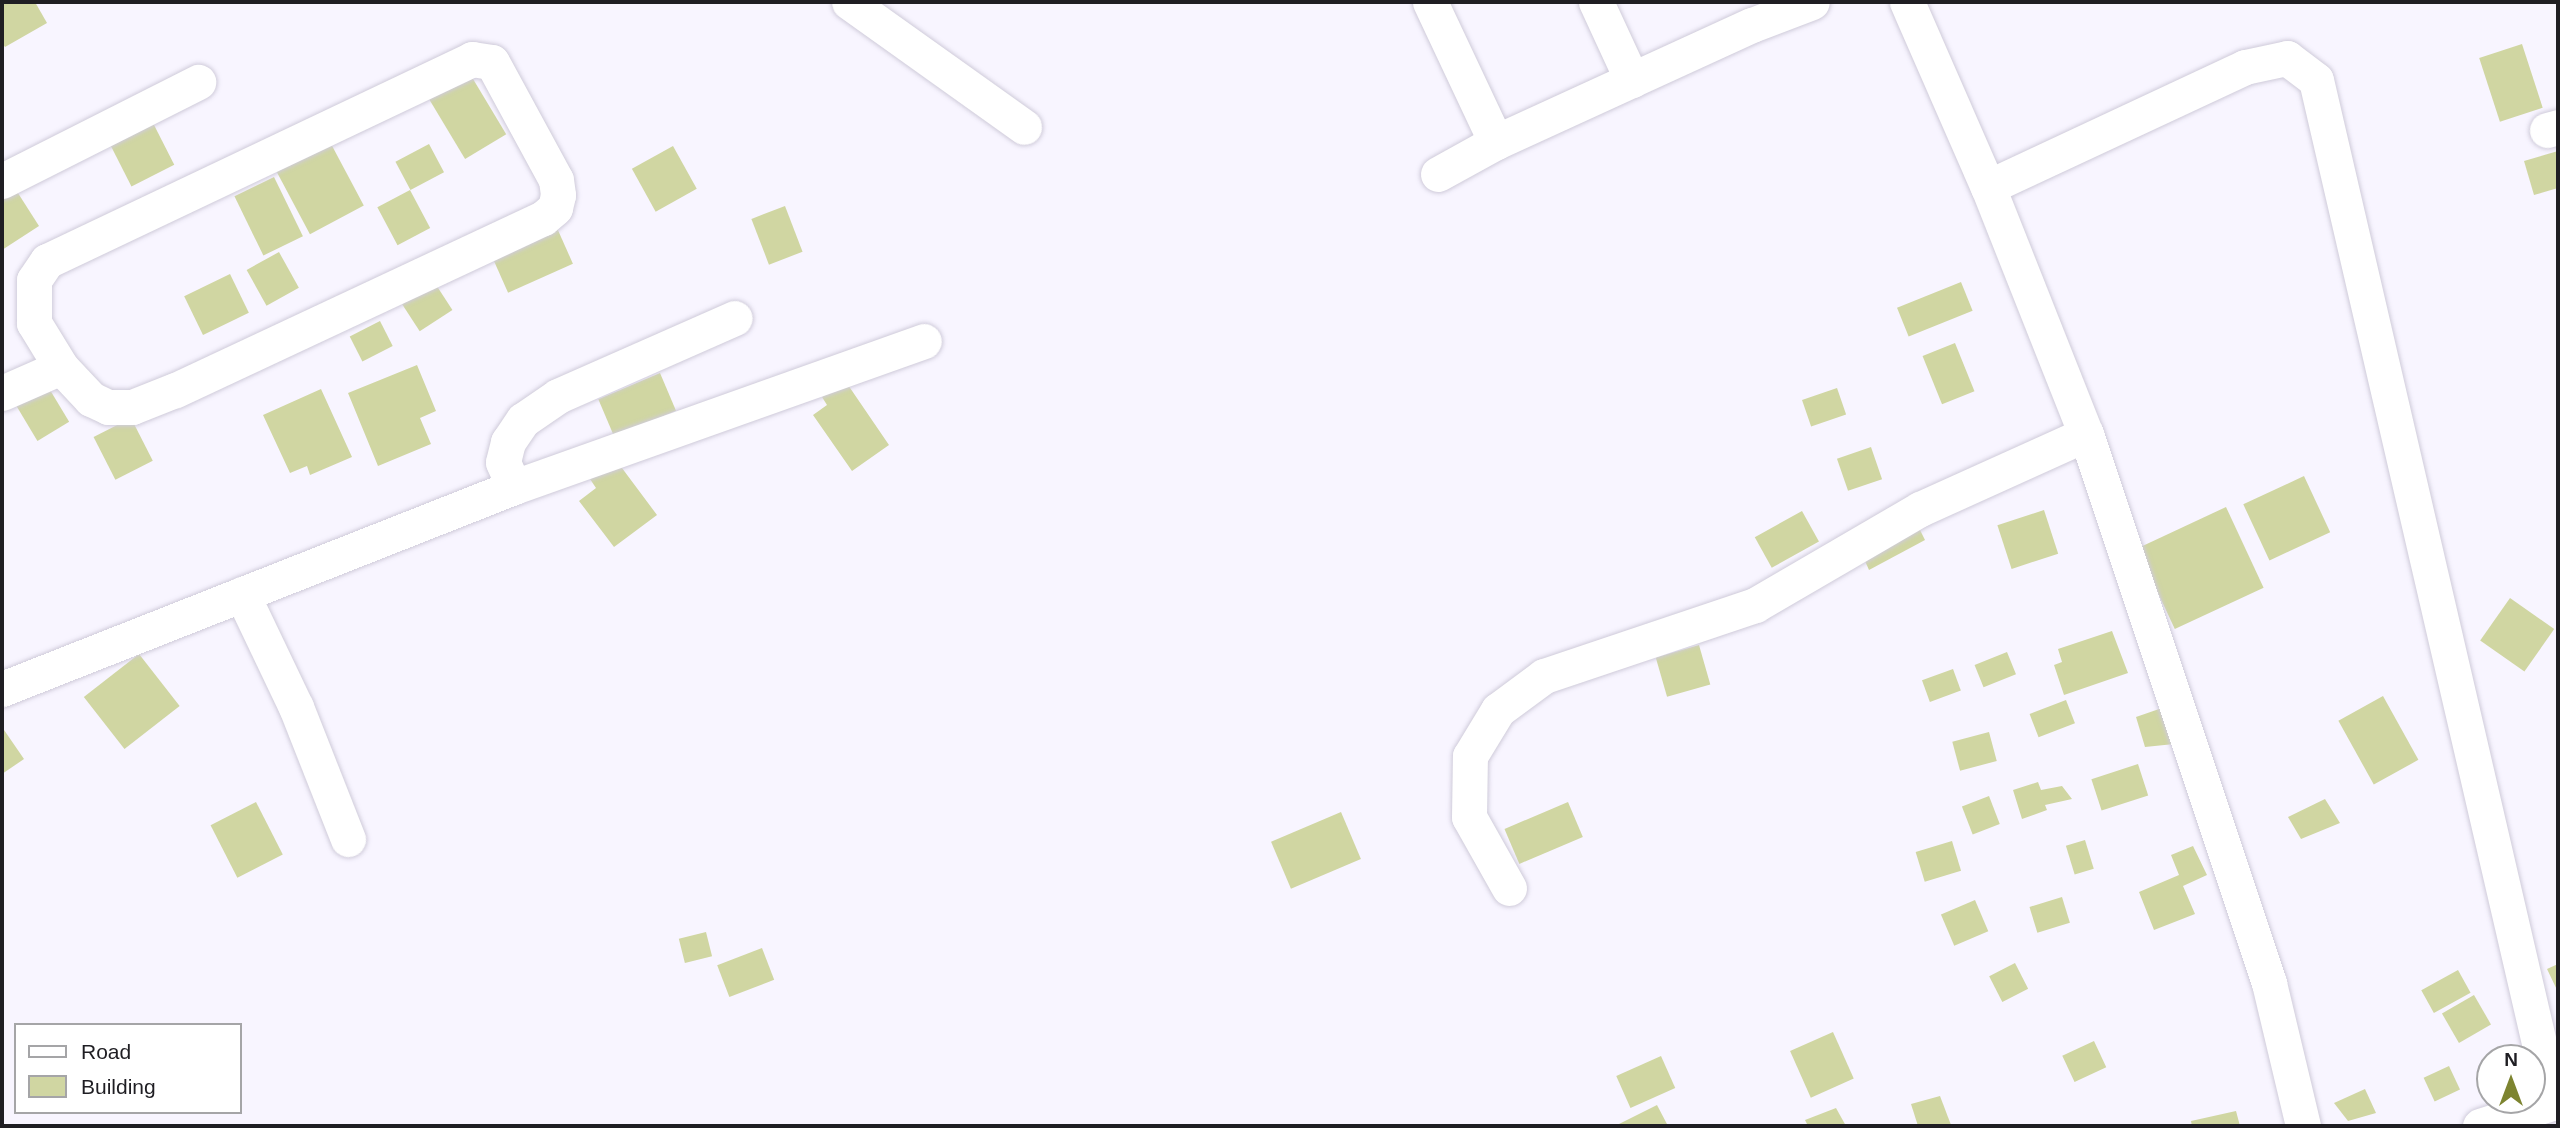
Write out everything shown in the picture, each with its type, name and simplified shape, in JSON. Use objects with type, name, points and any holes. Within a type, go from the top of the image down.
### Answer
[{"type":"street","points":[[849,2],[1024,127]]},
{"type":"street","points":[[1430,2],[1496,142]]},
{"type":"street","points":[[1596,2],[1632,80]]},
{"type":"street","points":[[1438,173],[1496,142],[1632,80],[1747,13],[1812,2]]},
{"type":"street","points":[[1907,2],[1988,187],[2086,434],[2265,971],[2302,1126]]},
{"type":"street","points":[[1988,187],[2245,67],[2287,58],[2316,80],[2556,1102],[2480,1126]]},
{"type":"street","points":[[472,59],[492,62],[556,180],[555,208],[543,218],[132,407],[108,407],[91,399],[61,367],[34,323],[31,301],[34,280],[47,261],[472,59]]},
{"type":"street","points":[[2,181],[198,82]]},
{"type":"street","points":[[514,487],[503,461],[508,442],[523,420],[558,396],[735,317]]},
{"type":"street","points":[[2,689],[514,487],[924,341]]},
{"type":"street","points":[[2,393],[61,367]]},
{"type":"street","points":[[1509,888],[1469,817],[1470,756],[1499,710],[1544,676],[1755,605],[1920,509],[2086,434]]},
{"type":"street","points":[[242,594],[296,708],[348,839]]},
{"type":"building","points":[[2,2],[35,2],[47,23],[5,47],[2,43]]},
{"type":"building","points":[[2522,44],[2543,108],[2500,122],[2479,58]]},
{"type":"building","points":[[464,64],[506,134],[465,159],[423,89]]},
{"type":"building","points":[[152,121],[174,165],[131,186],[109,143]]},
{"type":"building","points":[[330,142],[364,206],[310,234],[276,171]]},
{"type":"building","points":[[429,144],[444,172],[410,190],[395,162]]},
{"type":"building","points":[[673,146],[697,189],[656,212],[632,169]]},
{"type":"building","points":[[2558,151],[2558,188],[2534,195],[2524,161]]},
{"type":"building","points":[[274,177],[303,236],[263,256],[234,196]]},
{"type":"building","points":[[9,179],[39,226],[2,250],[2,184]]},
{"type":"building","points":[[410,190],[430,228],[398,245],[377,207]]},
{"type":"building","points":[[785,206],[803,252],[769,265],[751,219]]},
{"type":"building","points":[[553,219],[573,264],[508,293],[488,248]]},
{"type":"building","points":[[279,252],[299,288],[267,306],[247,270]]},
{"type":"building","points":[[230,274],[249,313],[203,335],[184,296]]},
{"type":"building","points":[[429,274],[452,310],[420,331],[396,295]]},
{"type":"building","points":[[1961,282],[1973,311],[1909,337],[1897,308]]},
{"type":"building","points":[[380,321],[393,346],[362,361],[350,336]]},
{"type":"building","points":[[1955,343],[1974,391],[1942,404],[1923,356]]},
{"type":"building","points":[[417,365],[436,411],[420,418],[431,444],[378,466],[348,393]]},
{"type":"building","points":[[660,373],[676,411],[614,437],[598,399]]},
{"type":"building","points":[[846,382],[889,445],[852,471],[813,415],[827,405],[822,397]]},
{"type":"building","points":[[47,385],[69,422],[37,441],[15,404]]},
{"type":"building","points":[[1837,388],[1846,414],[1811,427],[1802,400]]},
{"type":"building","points":[[321,389],[352,457],[310,475],[307,466],[290,473],[263,415]]},
{"type":"building","points":[[131,418],[153,461],[115,480],[94,437]]},
{"type":"building","points":[[1871,447],[1882,479],[1848,491],[1837,459]]},
{"type":"building","points":[[616,460],[657,515],[614,547],[579,501],[596,488],[590,479]]},
{"type":"building","points":[[2304,476],[2330,532],[2269,561],[2243,504]]},
{"type":"building","points":[[2226,507],[2264,588],[2175,629],[2137,548]]},
{"type":"building","points":[[2044,510],[2058,554],[2012,569],[1997,525]]},
{"type":"building","points":[[1802,511],[1819,542],[1772,568],[1755,537]]},
{"type":"building","points":[[1913,516],[1925,540],[1869,570],[1861,552]]},
{"type":"building","points":[[2510,598],[2554,629],[2524,672],[2480,641]]},
{"type":"building","points":[[2112,631],[2128,673],[2064,695],[2054,665],[2062,662],[2058,649]]},
{"type":"building","points":[[1699,645],[1710,684],[1667,697],[1656,657]]},
{"type":"building","points":[[2007,652],[2016,674],[1984,687],[1975,665]]},
{"type":"building","points":[[139,654],[180,706],[124,749],[84,697]]},
{"type":"building","points":[[1953,669],[1961,691],[1930,702],[1922,680]]},
{"type":"building","points":[[2383,696],[2418,760],[2374,785],[2338,721]]},
{"type":"building","points":[[2066,700],[2075,723],[2039,737],[2030,714]]},
{"type":"building","points":[[2162,708],[2174,744],[2145,747],[2136,717]]},
{"type":"building","points":[[2,727],[24,759],[2,774]]},
{"type":"building","points":[[1989,732],[1997,761],[1960,771],[1952,742]]},
{"type":"building","points":[[2138,764],[2148,795],[2102,811],[2091,779]]},
{"type":"building","points":[[2038,782],[2041,790],[2062,786],[2072,799],[2045,805],[2047,810],[2022,819],[2013,790]]},
{"type":"building","points":[[1989,796],[2000,824],[1973,834],[1962,806]]},
{"type":"building","points":[[2325,799],[2340,823],[2301,839],[2288,817]]},
{"type":"building","points":[[256,802],[283,855],[237,878],[211,825]]},
{"type":"building","points":[[1568,802],[1583,837],[1519,864],[1504,829]]},
{"type":"building","points":[[1341,812],[1361,859],[1291,889],[1271,842]]},
{"type":"building","points":[[2085,840],[2094,869],[2075,875],[2066,846]]},
{"type":"building","points":[[1952,841],[1961,871],[1925,882],[1916,852]]},
{"type":"building","points":[[2193,846],[2207,875],[2183,886],[2195,914],[2154,930],[2139,892],[2179,875],[2171,855]]},
{"type":"building","points":[[2062,897],[2070,923],[2037,933],[2029,907]]},
{"type":"building","points":[[1975,900],[1988,931],[1954,946],[1941,914]]},
{"type":"building","points":[[706,932],[712,956],[685,963],[679,939]]},
{"type":"building","points":[[762,948],[774,980],[729,997],[717,965]]},
{"type":"building","points":[[2015,963],[2028,989],[2002,1002],[1989,976]]},
{"type":"building","points":[[2558,964],[2558,992],[2547,969]]},
{"type":"building","points":[[2458,970],[2471,993],[2434,1013],[2421,990]]},
{"type":"building","points":[[2474,995],[2491,1024],[2459,1043],[2442,1014]]},
{"type":"building","points":[[1833,1032],[1854,1079],[1811,1098],[1790,1051]]},
{"type":"building","points":[[2094,1041],[2106,1067],[2075,1082],[2062,1056]]},
{"type":"building","points":[[1661,1056],[1675,1088],[1630,1108],[1616,1076]]},
{"type":"building","points":[[2449,1066],[2460,1090],[2435,1101],[2424,1078]]},
{"type":"building","points":[[2365,1089],[2376,1113],[2348,1121],[2334,1103]]},
{"type":"building","points":[[1940,1096],[1951,1125],[1918,1126],[1911,1104]]},
{"type":"building","points":[[1657,1105],[1668,1126],[1620,1126],[1619,1124]]},
{"type":"building","points":[[1836,1108],[1846,1126],[1808,1126],[1805,1120]]},
{"type":"building","points":[[2236,1111],[2240,1126],[2192,1126],[2191,1121]]}]
